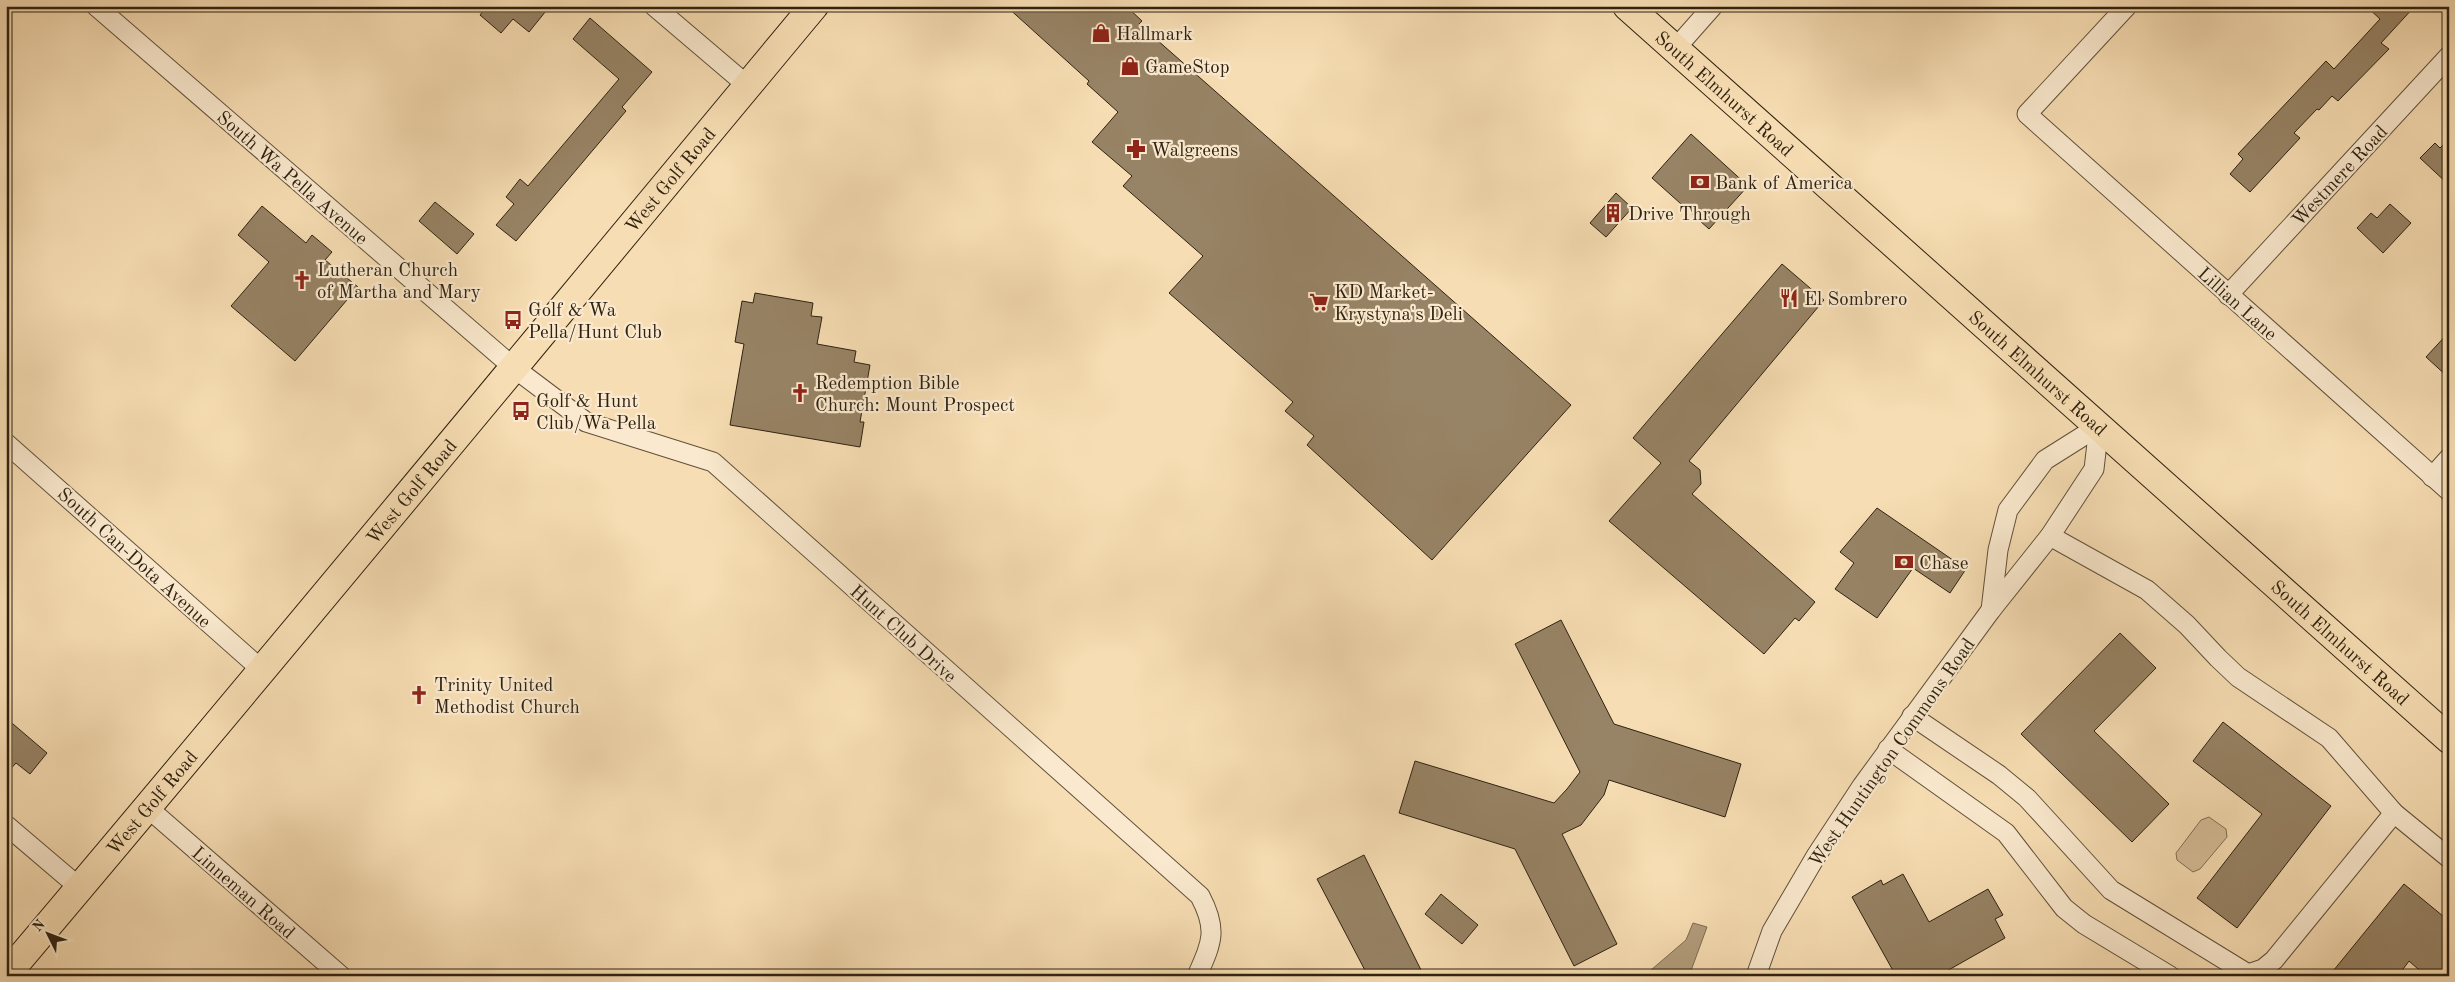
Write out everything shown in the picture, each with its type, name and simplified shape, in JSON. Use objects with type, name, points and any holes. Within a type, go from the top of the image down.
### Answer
[{"type":"main road","name":"West Golf Road","points":[[6,975],[263,671],[814,6]]},
{"type":"main road","name":"South Elmhurst Road","points":[[1628,6],[2449,739]]},
{"type":"street","name":"South Wa Pella Avenue","points":[[96,6],[513,367]]},
{"type":"street","points":[[654,6],[748,86]]},
{"type":"street","points":[[1675,49],[1713,6]]},
{"type":"street","name":"Lillian Lane","points":[[2126,6],[2027,114],[2449,491]]},
{"type":"street","name":"Westmere Road","points":[[2228,295],[2449,56]]},
{"type":"street","name":"Hunt Club Drive","points":[[513,367],[586,422],[713,462],[1200,896],[1210,916],[1211,944],[1197,976]]},
{"type":"street","points":[[1991,610],[1998,550],[2008,510],[2045,460],[2098,426]]},
{"type":"street","name":"West Huntington Commons Road","points":[[1756,976],[1772,930],[1816,856],[1888,749],[1991,610],[2050,536],[2094,470],[2098,426]]},
{"type":"street","name":"South Can-Dota Avenue","points":[[6,443],[263,671]]},
{"type":"street","points":[[2432,476],[2449,458]]},
{"type":"street","points":[[2050,536],[2147,590],[2168,607],[2238,677],[2329,738],[2394,813],[2449,858]]},
{"type":"street","points":[[1912,716],[1999,775],[2027,798],[2111,890],[2248,974],[2263,969],[2274,960],[2394,813]]},
{"type":"street","points":[[1888,749],[2006,833],[2064,908],[2084,924],[2170,976]]},
{"type":"street","name":"Linneman Road","points":[[148,808],[341,976]]},
{"type":"street","points":[[6,825],[80,888]]},
{"type":"shaded area","points":[[2209,817],[2226,829],[2227,837],[2200,869],[2193,872],[2177,860],[2176,853],[2201,820]]},
{"type":"shaded area","points":[[1693,923],[1707,927],[1689,976],[1644,976],[1686,940]]},
{"type":"building","points":[[487,6],[550,6],[529,32],[513,19],[501,33],[480,15]]},
{"type":"building","points":[[1006,6],[1126,6],[1142,21],[1139,24],[1571,405],[1432,560],[1307,445],[1314,436],[1285,411],[1293,402],[1169,293],[1203,256],[1123,186],[1132,176],[1092,142],[1118,112],[1087,84],[1089,81]]},
{"type":"building","points":[[2366,6],[2415,6],[2381,43],[2389,49],[2338,101],[2332,96],[2319,110],[2317,109],[2294,133],[2300,138],[2250,192],[2230,174],[2243,159],[2238,154],[2326,61],[2334,69],[2380,19]]},
{"type":"building","points":[[590,18],[652,72],[622,107],[626,111],[516,241],[496,225],[514,204],[506,197],[520,179],[528,186],[619,79],[573,39]]},
{"type":"building","name":"Bank of America","points":[[1691,134],[1748,186],[1709,229],[1652,178]]},
{"type":"building","points":[[2449,139],[2449,185],[2420,158],[2435,143],[2440,148]]},
{"type":"building","name":"Drive Through","points":[[1616,193],[1632,208],[1606,237],[1590,223]]},
{"type":"building","points":[[435,202],[474,234],[457,254],[419,221]]},
{"type":"building","points":[[2390,204],[2411,223],[2383,253],[2357,228],[2371,213],[2377,218]]},
{"type":"building","name":"Lutheran Church of Martha and Mary","points":[[262,206],[306,243],[312,235],[332,252],[325,260],[358,287],[295,361],[231,306],[269,262],[238,235]]},
{"type":"building","points":[[1782,264],[1824,300],[1689,461],[1700,470],[1701,484],[1692,494],[1815,602],[1799,621],[1795,618],[1764,654],[1609,521],[1661,463],[1633,438]]},
{"type":"building","name":"Redemption Bible Church: Mount Prospect","points":[[755,293],[813,303],[811,316],[822,317],[817,344],[856,351],[854,362],[870,365],[860,422],[864,422],[860,447],[730,425],[744,344],[735,342],[742,301],[753,303]]},
{"type":"building","points":[[2449,332],[2449,378],[2426,357]]},
{"type":"building","name":"Chase","points":[[1877,508],[1966,569],[1950,593],[1913,568],[1877,618],[1835,589],[1854,563],[1840,552]]},
{"type":"building","points":[[1561,620],[1614,724],[1741,764],[1725,817],[1609,780],[1604,795],[1581,825],[1562,834],[1617,944],[1574,966],[1515,849],[1399,813],[1415,761],[1554,803],[1567,789],[1580,772],[1515,644]]},
{"type":"building","points":[[2120,633],[2156,668],[2094,731],[2169,804],[2132,842],[2021,734]]},
{"type":"building","points":[[6,718],[47,753],[30,774],[16,763],[6,774]]},
{"type":"building","points":[[2223,722],[2331,806],[2237,928],[2197,898],[2262,814],[2193,761]]},
{"type":"building","points":[[1364,855],[1424,976],[1368,976],[1317,879]]},
{"type":"building","points":[[1903,874],[1929,922],[1988,889],[2003,915],[1995,919],[2005,938],[1938,976],[1896,976],[1852,897],[1881,880],[1883,885]]},
{"type":"building","points":[[2404,884],[2449,921],[2449,976],[2426,976],[2409,961],[2398,976],[2329,976]]},
{"type":"building","points":[[1441,894],[1478,925],[1462,944],[1425,914]]},
{"type":"place","name":"Hallmark","points":[[1101,33]]},
{"type":"place","name":"GameStop","points":[[1130,66]]},
{"type":"place","name":"Walgreens","points":[[1136,149]]},
{"type":"place","name":"Bank of America","points":[[1700,182]]},
{"type":"place","name":"Drive Through","points":[[1613,213]]},
{"type":"place","name":"Lutheran Church of Martha and Mary","points":[[302,280]]},
{"type":"place","name":"El Sombrero","points":[[1789,298]]},
{"type":"place","name":"KD Market- Krystyna's Deli","points":[[1319,302]]},
{"type":"place","name":"Golf & Wa Pella/Hunt Club","points":[[513,320]]},
{"type":"place","name":"Redemption Bible Church: Mount Prospect","points":[[800,393]]},
{"type":"place","name":"Golf & Hunt Club/Wa Pella","points":[[521,411]]},
{"type":"place","name":"Chase","points":[[1904,562]]},
{"type":"place","name":"Trinity United Methodist Church","points":[[419,695]]}]
